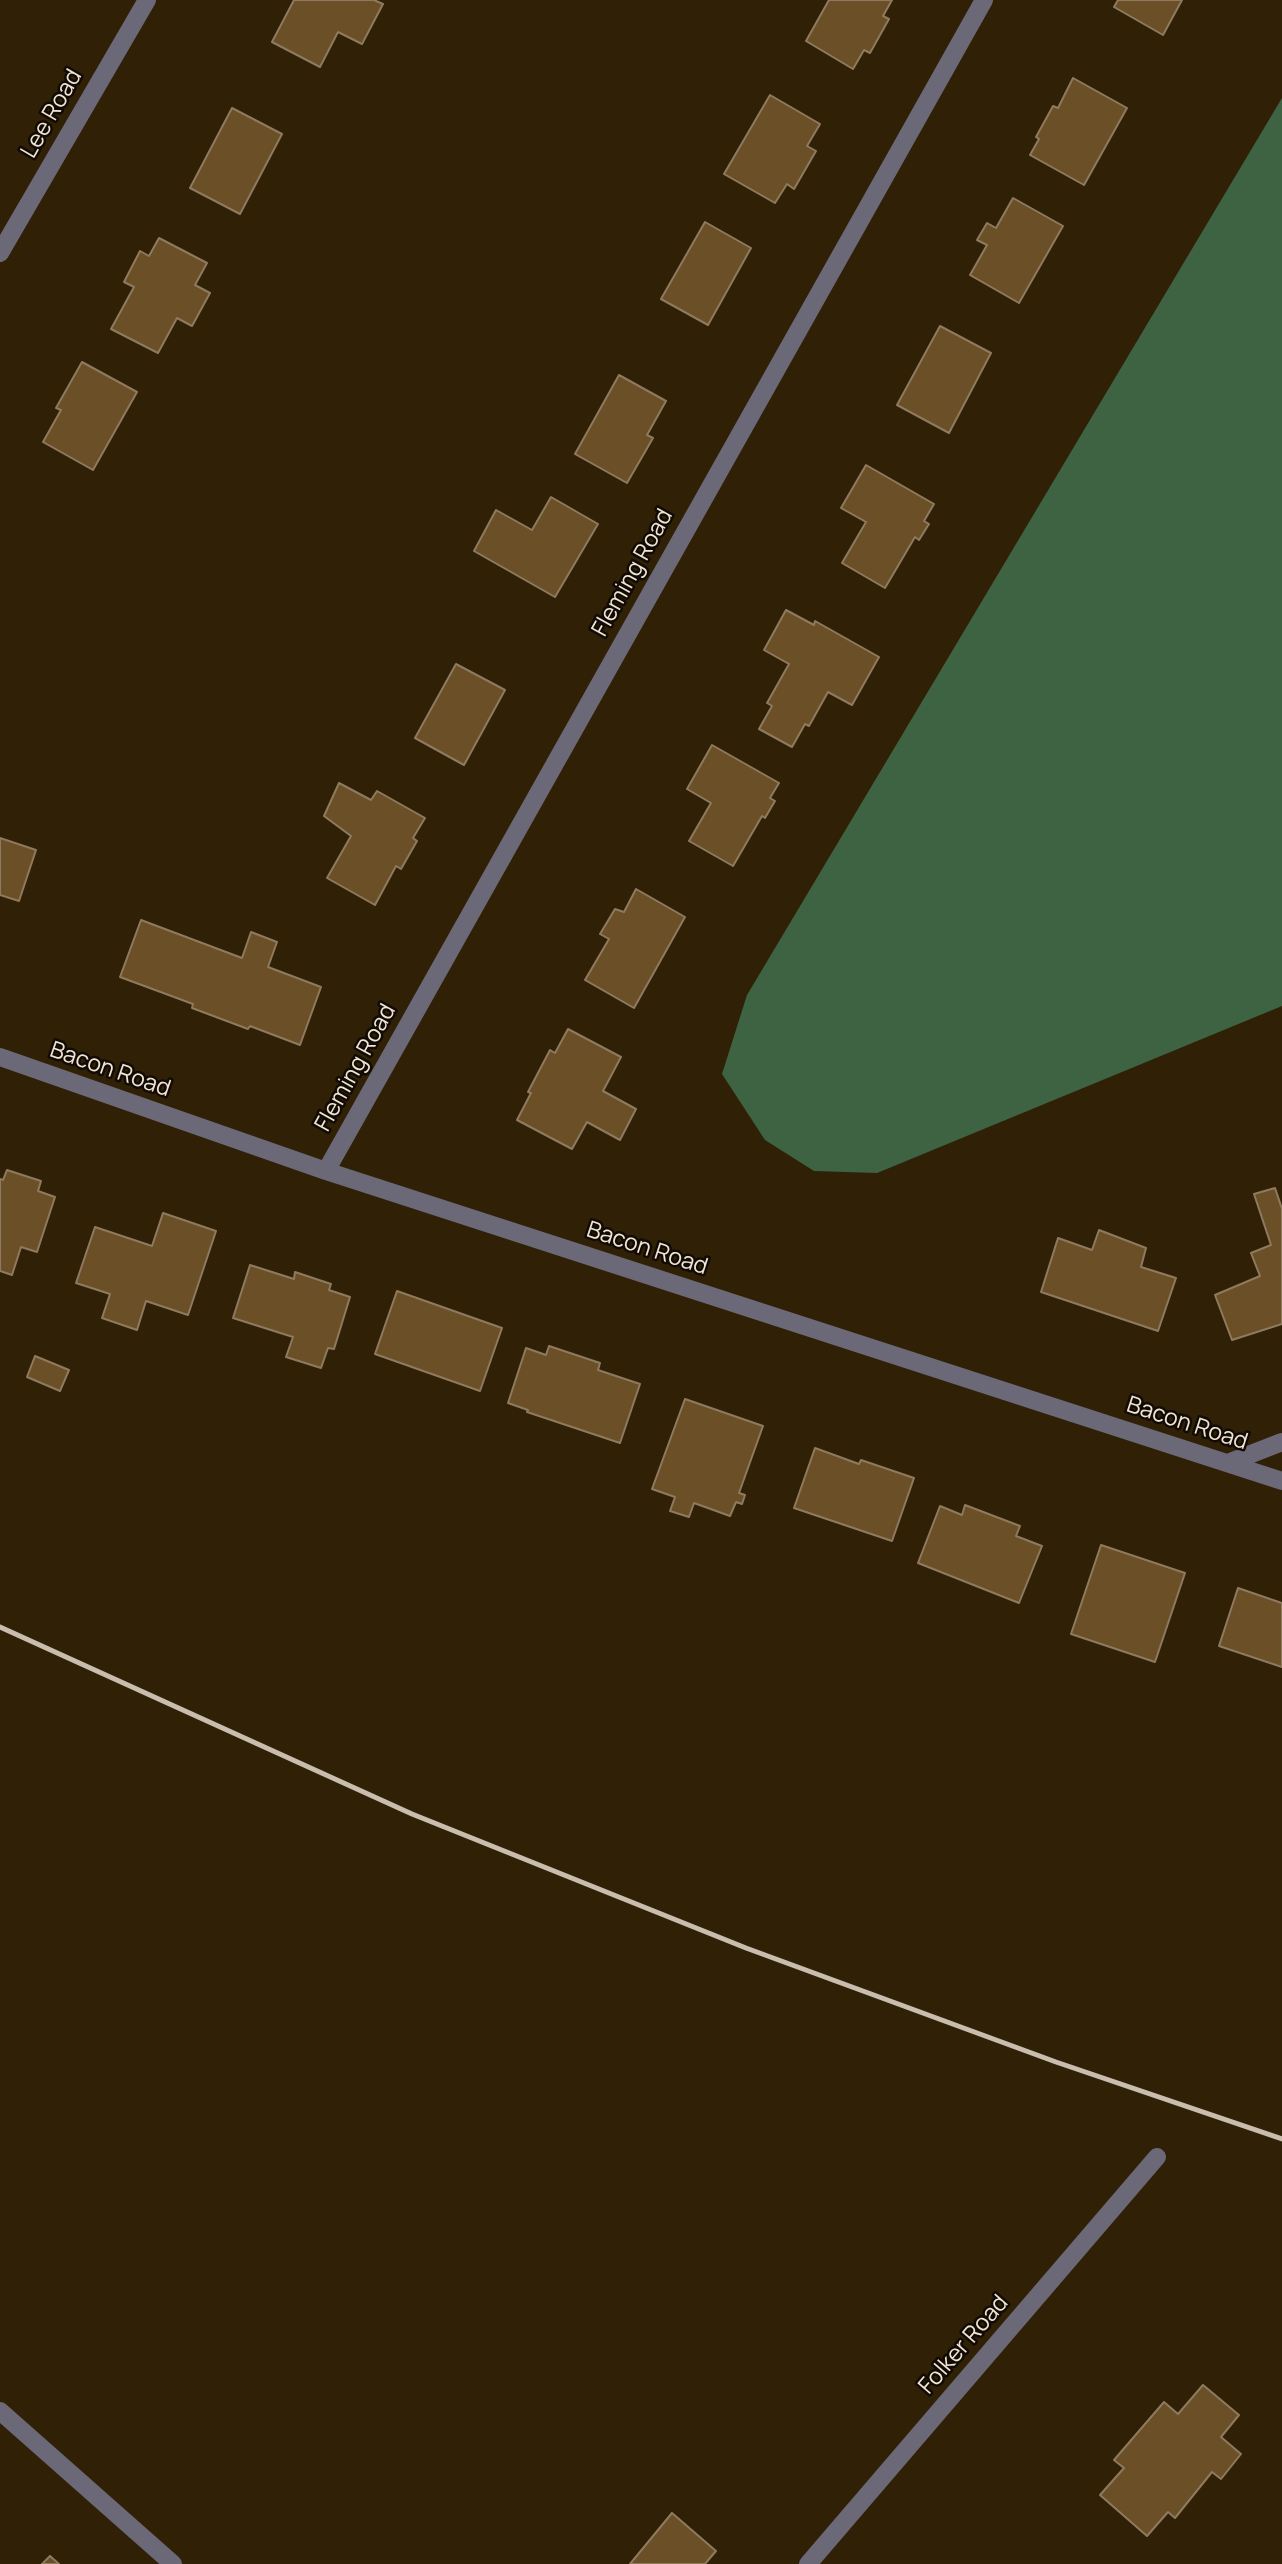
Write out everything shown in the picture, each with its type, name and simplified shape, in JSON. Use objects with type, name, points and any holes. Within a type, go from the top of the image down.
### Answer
[{"type":"street","name":"Lee Road","points":[[0,253],[147,0]]},
{"type":"street","name":"Fleming Road","points":[[326,1171],[984,0]]},
{"type":"street","name":"Bacon Road","points":[[0,1057],[326,1171],[1282,1481]]},
{"type":"street","points":[[1228,1463],[1282,1442]]},
{"type":"street","name":"Folker Road","points":[[808,2564],[1157,2157]]},
{"type":"street","points":[[0,2412],[173,2564]]},
{"type":"green space","points":[[1282,98],[1282,1006],[877,1173],[814,1171],[765,1140],[722,1074],[747,995]]},
{"type":"building","points":[[294,0],[374,0],[383,4],[362,44],[338,32],[320,67],[272,42]]},
{"type":"building","points":[[829,0],[892,0],[883,16],[889,19],[870,53],[864,50],[853,69],[806,41]]},
{"type":"building","points":[[1118,0],[1182,0],[1163,35],[1114,7]]},
{"type":"building","points":[[1073,78],[1127,108],[1084,185],[1030,155],[1039,139],[1036,137],[1053,106],[1058,108]]},
{"type":"building","points":[[770,95],[820,124],[807,146],[816,151],[794,189],[787,184],[775,203],[724,174]]},
{"type":"building","points":[[232,108],[282,134],[240,214],[190,188]]},
{"type":"building","points":[[1013,198],[1063,226],[1019,303],[970,275],[987,245],[977,240],[987,223],[996,228]]},
{"type":"building","points":[[705,222],[751,248],[708,325],[661,299]]},
{"type":"building","points":[[159,238],[207,263],[195,285],[210,293],[192,326],[177,318],[158,353],[111,329],[134,287],[124,282],[140,251],[149,256]]},
{"type":"building","points":[[940,326],[991,353],[949,433],[897,405]]},
{"type":"building","points":[[82,362],[137,392],[93,470],[43,442],[61,410],[56,408]]},
{"type":"building","points":[[619,375],[666,401],[647,435],[653,438],[627,483],[575,454]]},
{"type":"building","points":[[866,465],[934,504],[924,521],[929,524],[919,540],[915,537],[885,588],[842,563],[866,522],[841,508]]},
{"type":"building","points":[[551,497],[598,524],[555,597],[474,551],[496,510],[532,530]]},
{"type":"building","points":[[786,610],[814,625],[815,621],[879,657],[852,705],[828,692],[809,726],[805,724],[792,747],[759,729],[772,706],[767,703],[789,664],[764,650]]},
{"type":"building","points":[[456,664],[505,690],[464,765],[415,738]]},
{"type":"building","points":[[712,745],[779,783],[770,798],[775,801],[765,818],[762,816],[733,866],[689,841],[711,803],[687,789]]},
{"type":"building","points":[[339,783],[371,800],[377,791],[425,818],[413,838],[417,841],[401,869],[396,866],[375,905],[327,878],[351,836],[324,816]]},
{"type":"building","points":[[0,838],[36,850],[19,901],[0,895]]},
{"type":"building","points":[[636,889],[685,917],[634,1008],[585,980],[609,939],[600,934],[615,909],[624,912]]},
{"type":"building","points":[[141,920],[242,958],[251,932],[277,942],[268,967],[321,987],[300,1045],[192,1008],[193,1004],[120,977]]},
{"type":"building","points":[[568,1029],[621,1057],[603,1091],[636,1109],[620,1140],[587,1122],[572,1149],[517,1120],[550,1050],[555,1053]]},
{"type":"building","points":[[7,1170],[41,1181],[38,1191],[55,1197],[37,1252],[21,1247],[12,1275],[0,1271],[0,1179],[3,1180]]},
{"type":"building","points":[[1275,1188],[1282,1209],[1282,1324],[1232,1340],[1215,1295],[1260,1276],[1251,1253],[1271,1245],[1254,1194]]},
{"type":"building","points":[[163,1213],[216,1231],[188,1315],[146,1301],[137,1330],[102,1318],[110,1294],[76,1283],[95,1227],[152,1246]]},
{"type":"building","points":[[1099,1230],[1146,1248],[1141,1267],[1176,1278],[1158,1331],[1041,1292],[1058,1238],[1092,1250]]},
{"type":"building","points":[[250,1265],[294,1279],[295,1272],[331,1284],[329,1290],[350,1297],[334,1349],[328,1348],[321,1368],[286,1357],[293,1337],[233,1318]]},
{"type":"building","points":[[397,1291],[502,1328],[480,1391],[375,1354]]},
{"type":"building","points":[[549,1346],[600,1363],[598,1370],[640,1384],[620,1443],[508,1403],[526,1348],[546,1355]]},
{"type":"building","points":[[35,1356],[69,1370],[60,1391],[27,1377]]},
{"type":"building","points":[[685,1399],[763,1426],[739,1493],[745,1495],[742,1504],[736,1502],[730,1516],[694,1503],[689,1517],[670,1511],[675,1497],[652,1489]]},
{"type":"building","points":[[815,1448],[859,1464],[861,1460],[914,1478],[892,1541],[794,1508]]},
{"type":"building","points":[[965,1505],[1020,1526],[1016,1536],[1042,1546],[1019,1603],[918,1563],[940,1506],[962,1515]]},
{"type":"building","points":[[1101,1545],[1185,1573],[1155,1662],[1071,1634]]},
{"type":"building","points":[[1238,1588],[1282,1603],[1282,1667],[1219,1646]]},
{"type":"building","points":[[1203,2385],[1239,2415],[1221,2437],[1241,2454],[1221,2479],[1212,2472],[1175,2518],[1168,2512],[1147,2536],[1100,2495],[1124,2468],[1114,2460],[1164,2402],[1178,2414]]},
{"type":"building","points":[[672,2513],[716,2551],[705,2564],[630,2564]]},
{"type":"building","points":[[50,2556],[59,2564],[42,2564]]},
{"type":"railway","points":[[0,1627],[412,1814],[746,1948],[1056,2062],[1282,2139]]}]
